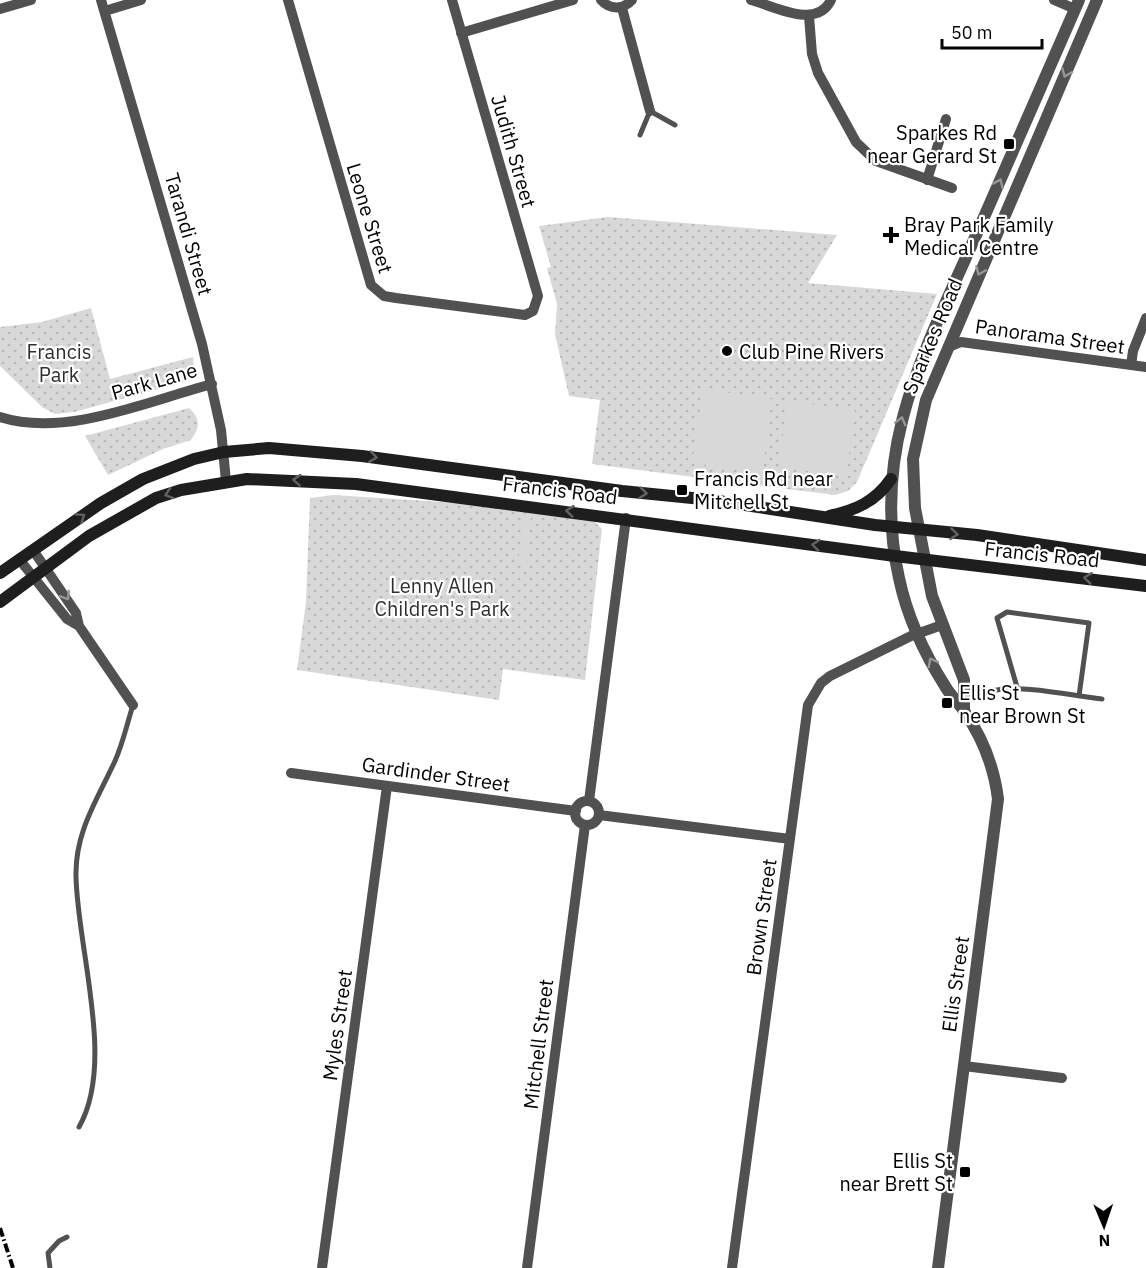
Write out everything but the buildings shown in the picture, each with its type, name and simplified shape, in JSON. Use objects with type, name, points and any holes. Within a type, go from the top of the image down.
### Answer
[{"type":"main road","name":"Francis Road","points":[[0,573],[101,503],[143,478],[194,459],[224,452],[269,448],[339,453],[622,491],[712,500],[891,527],[976,536],[1146,560]]},
{"type":"main road","name":"Francis Road","points":[[0,602],[89,536],[156,498],[226,481],[279,479],[328,482],[626,518],[924,560],[1146,586]]},
{"type":"main road","points":[[822,517],[850,511],[867,504],[884,489],[891,479]]},
{"type":"street","points":[[0,9],[31,0]]},
{"type":"street","points":[[103,5],[141,0]]},
{"type":"street","name":"Leone Street","points":[[288,0],[370,285],[384,296],[396,298],[511,314],[525,315],[533,311]]},
{"type":"street","name":"Judith Street","points":[[452,0],[534,284],[537,296],[533,311]]},
{"type":"street","points":[[461,33],[573,0]]},
{"type":"street","points":[[601,0],[611,8],[622,8],[632,0]]},
{"type":"street","points":[[751,0],[809,16],[821,12],[831,0]]},
{"type":"street","points":[[1054,0],[1077,4]]},
{"type":"street","name":"Sparkes Road","points":[[920,531],[915,500],[913,459],[926,400],[1098,0]]},
{"type":"street","name":"Sparkes Road","points":[[891,527],[891,479],[902,414],[929,341],[1077,4]]},
{"type":"street","name":"Tarandi Street","points":[[103,5],[212,384],[224,452],[226,481]]},
{"type":"street","points":[[622,8],[651,111]]},
{"type":"street","points":[[809,16],[812,54],[818,73],[856,142],[876,161],[952,188]]},
{"type":"street","points":[[927,180],[946,119]]},
{"type":"street","points":[[1131,365],[1133,351],[1146,318]]},
{"type":"street","name":"Panorama Street","points":[[949,347],[961,342],[1146,367]]},
{"type":"street","name":"Park Lane","points":[[0,417],[45,424],[82,420],[212,384]]},
{"type":"street","points":[[589,801],[626,518]]},
{"type":"street","name":"Ellis Street","points":[[891,527],[904,598],[918,634],[946,688],[964,705],[990,758],[998,799],[938,1268]]},
{"type":"street","name":"Ellis Street","points":[[920,531],[932,596],[964,680],[964,705]]},
{"type":"street","points":[[33,550],[76,613],[79,626],[132,705]]},
{"type":"street","points":[[19,559],[66,619],[79,626]]},
{"type":"street","name":"Brown Street","points":[[732,1268],[808,705],[821,683],[842,669],[942,625]]},
{"type":"street","name":"Gardinder Street","points":[[291,773],[576,811]]},
{"type":"street","name":"Myles Street","points":[[322,1268],[387,786]]},
{"type":"street","points":[[589,801],[596,804],[599,815],[593,824],[585,825],[579,821],[576,811],[582,802],[589,801]]},
{"type":"street","points":[[599,815],[790,839]]},
{"type":"street","name":"Mitchell Street","points":[[527,1268],[585,825]]},
{"type":"street","points":[[964,1066],[1062,1078]]},
{"type":"lane","points":[[640,135],[651,111],[675,125]]},
{"type":"lane","points":[[1017,687],[997,618],[1007,612],[1089,623],[1079,696]]},
{"type":"lane","points":[[964,705],[989,690],[1017,687],[1102,699]]},
{"type":"lane","points":[[80,1127],[90,1099],[96,1063],[77,893],[76,864],[85,820],[114,762],[132,705]]},
{"type":"lane","points":[[50,1268],[48,1253],[59,1241],[68,1237]]},
{"type":"green space","points":[[608,217],[837,235],[808,283],[937,294],[857,482],[848,491],[835,495],[592,464],[600,400],[569,396],[555,334],[557,304],[547,268],[551,267],[539,226]]},
{"type":"green space","name":"Francis Park","points":[[91,308],[110,379],[193,357],[194,371],[188,381],[74,412],[55,414],[42,407],[0,366],[0,327],[42,322]]},
{"type":"green space","points":[[703,389],[772,399],[762,473],[692,463]]},
{"type":"green space","points":[[787,401],[855,410],[846,476],[779,467]]},
{"type":"green space","points":[[189,408],[196,416],[198,423],[191,440],[163,449],[108,475],[85,436]]},
{"type":"green space","name":"Lenny Allen Children's Park","points":[[333,495],[458,503],[589,516],[602,529],[585,680],[503,669],[499,700],[297,670],[306,602],[310,498]]},
{"type":"green space","points":[[524,514],[531,515],[526,564],[518,563]]},
{"type":"railway","points":[[0,1228],[13,1268]]},
{"type":"place","name":"Sparkes Rd near Gerard St","points":[[1009,144]]},
{"type":"place","name":"Bray Park Family Medical Centre","points":[[891,235]]},
{"type":"place","name":"Club Pine Rivers","points":[[727,351]]},
{"type":"place","name":"Francis Rd near Mitchell St","points":[[682,490]]},
{"type":"place","name":"Ellis St near Brown St","points":[[947,703]]},
{"type":"place","name":"Ellis St near Brett St","points":[[965,1172]]}]
